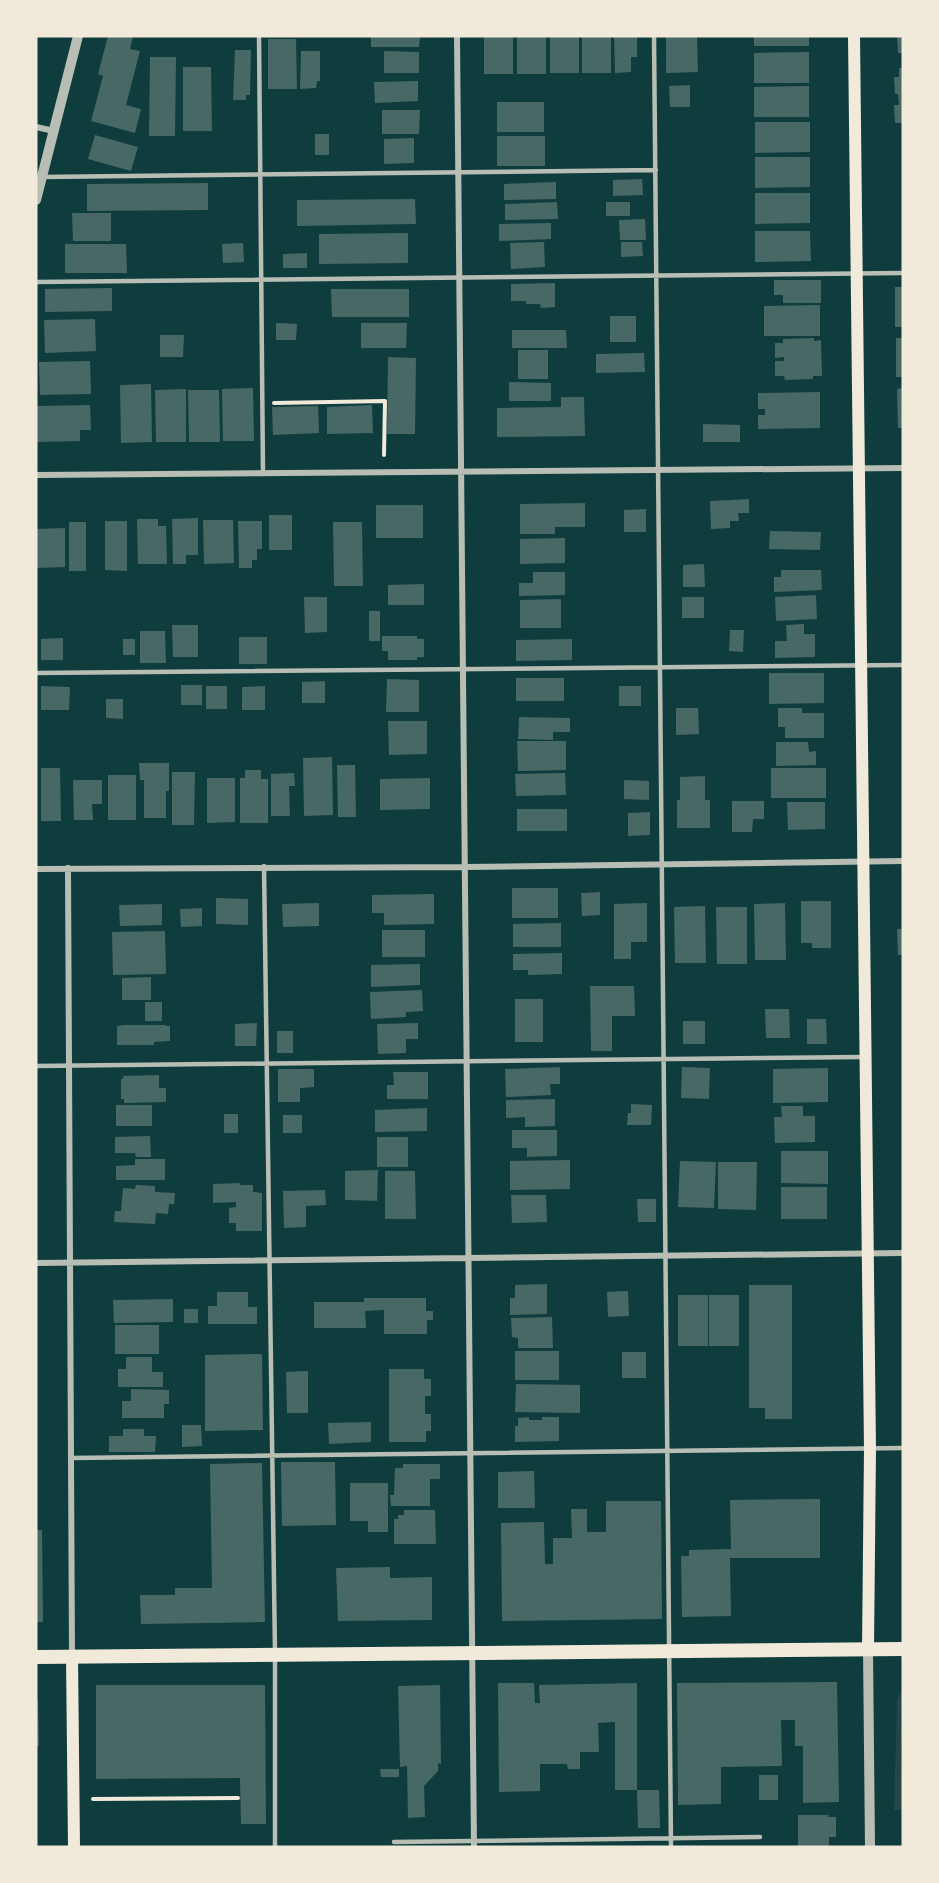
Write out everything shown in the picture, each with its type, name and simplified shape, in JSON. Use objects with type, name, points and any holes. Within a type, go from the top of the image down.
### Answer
[{"type":"main road","points":[[854,36],[870,1449],[868,1649]]},
{"type":"main road","points":[[36,1657],[903,1649]]},
{"type":"main road","points":[[72,1656],[74,1847]]},
{"type":"street","points":[[36,200],[78,36]]},
{"type":"street","points":[[457,36],[474,1844]]},
{"type":"street","points":[[36,127],[54,131]]},
{"type":"street","points":[[36,475],[903,468]]},
{"type":"street","points":[[36,869],[264,866],[465,867],[903,861]]},
{"type":"street","points":[[68,868],[72,1656]]},
{"type":"street","points":[[36,1263],[903,1253]]},
{"type":"street","points":[[868,1649],[870,1847]]},
{"type":"lane","points":[[260,36],[263,474]]},
{"type":"lane","points":[[654,36],[671,1847]]},
{"type":"lane","points":[[42,177],[656,170]]},
{"type":"lane","points":[[36,282],[903,273]]},
{"type":"lane","points":[[36,673],[903,665]]},
{"type":"lane","points":[[264,866],[275,1653],[275,1847]]},
{"type":"lane","points":[[36,1066],[866,1057]]},
{"type":"lane","points":[[71,1458],[903,1448]]},
{"type":"lane","points":[[394,1842],[474,1844],[760,1837]]},
{"type":"path","points":[[263,404],[385,401],[384,455]]},
{"type":"path","points":[[93,1799],[238,1798]]},
{"type":"shaded area","points":[[903,1689],[903,1740],[901,1743],[903,1810],[894,1810],[897,1699]]},
{"type":"building","points":[[108,36],[133,36],[130,49],[140,51],[126,105],[141,109],[135,133],[91,121],[103,76],[98,74]]},
{"type":"building","points":[[371,36],[420,36],[419,47],[371,47]]},
{"type":"building","points":[[484,36],[513,36],[513,74],[484,74]]},
{"type":"building","points":[[517,36],[546,36],[546,74],[517,74]]},
{"type":"building","points":[[550,36],[579,36],[579,73],[550,73]]},
{"type":"building","points":[[582,36],[611,36],[611,73],[582,73]]},
{"type":"building","points":[[614,36],[637,36],[637,57],[631,57],[631,72],[615,73]]},
{"type":"building","points":[[666,36],[697,36],[698,72],[666,73]]},
{"type":"building","points":[[754,36],[809,36],[809,46],[754,46]]},
{"type":"building","points":[[897,36],[903,36],[903,53],[898,53]]},
{"type":"building","points":[[268,39],[296,39],[297,89],[268,89]]},
{"type":"building","points":[[235,50],[251,50],[250,95],[246,95],[246,100],[233,100]]},
{"type":"building","points":[[301,51],[320,51],[320,81],[317,81],[316,88],[300,89]]},
{"type":"building","points":[[384,51],[419,52],[419,73],[384,73]]},
{"type":"building","points":[[809,52],[809,83],[754,83],[754,53]]},
{"type":"building","points":[[150,57],[176,57],[175,136],[149,136]]},
{"type":"building","points":[[183,67],[211,67],[212,131],[183,131]]},
{"type":"building","points":[[899,68],[903,68],[903,123],[895,123],[894,105],[899,105],[898,94],[895,94],[894,77],[899,77]]},
{"type":"building","points":[[418,81],[418,101],[375,103],[374,82]]},
{"type":"building","points":[[690,85],[690,107],[670,107],[669,86]]},
{"type":"building","points":[[809,86],[809,117],[754,117],[754,87]]},
{"type":"building","points":[[497,102],[544,102],[544,132],[497,132]]},
{"type":"building","points":[[382,110],[420,110],[419,134],[382,134]]},
{"type":"building","points":[[755,122],[810,122],[810,152],[755,153]]},
{"type":"building","points":[[315,134],[329,134],[329,155],[315,155]]},
{"type":"building","points":[[95,135],[138,147],[131,171],[88,159]]},
{"type":"building","points":[[497,136],[545,136],[545,166],[497,166]]},
{"type":"building","points":[[414,138],[414,163],[384,164],[384,139]]},
{"type":"building","points":[[755,157],[810,157],[810,187],[755,188]]},
{"type":"building","points":[[642,179],[643,195],[613,196],[613,180]]},
{"type":"building","points":[[556,182],[556,199],[504,200],[504,184]]},
{"type":"building","points":[[208,183],[208,210],[87,211],[87,184]]},
{"type":"building","points":[[755,193],[810,193],[810,223],[755,224]]},
{"type":"building","points":[[415,199],[416,224],[297,226],[297,200]]},
{"type":"building","points":[[557,202],[558,219],[505,220],[505,204]]},
{"type":"building","points":[[606,202],[630,202],[630,216],[606,216]]},
{"type":"building","points":[[72,213],[111,213],[111,241],[73,241]]},
{"type":"building","points":[[645,219],[646,240],[620,240],[619,220]]},
{"type":"building","points":[[551,223],[551,239],[499,241],[499,224]]},
{"type":"building","points":[[755,231],[810,231],[811,261],[755,262]]},
{"type":"building","points":[[408,233],[408,263],[319,264],[319,234]]},
{"type":"building","points":[[544,242],[545,267],[511,269],[510,243]]},
{"type":"building","points":[[621,242],[642,242],[643,256],[621,257]]},
{"type":"building","points":[[243,243],[244,262],[223,263],[222,244]]},
{"type":"building","points":[[65,244],[126,244],[127,273],[65,273]]},
{"type":"building","points":[[307,253],[307,268],[283,268],[283,254]]},
{"type":"building","points":[[774,280],[821,280],[821,303],[783,303],[783,295],[774,295]]},
{"type":"building","points":[[555,283],[555,307],[541,308],[540,304],[511,301],[511,284]]},
{"type":"building","points":[[895,287],[903,287],[903,327],[895,327]]},
{"type":"building","points":[[112,288],[112,311],[45,312],[45,289]]},
{"type":"building","points":[[331,289],[409,289],[409,317],[332,317]]},
{"type":"building","points":[[820,305],[820,336],[764,336],[764,306]]},
{"type":"building","points":[[610,316],[636,316],[636,342],[610,342]]},
{"type":"building","points":[[95,319],[96,351],[45,353],[44,320]]},
{"type":"building","points":[[276,323],[297,324],[296,340],[276,340]]},
{"type":"building","points":[[361,323],[407,323],[406,348],[361,348]]},
{"type":"building","points":[[512,330],[566,330],[567,348],[512,348]]},
{"type":"building","points":[[160,335],[184,335],[183,357],[160,357]]},
{"type":"building","points":[[814,338],[814,341],[821,340],[822,376],[813,376],[813,379],[785,380],[784,376],[775,376],[775,361],[784,361],[784,357],[775,358],[775,343],[783,343],[783,339]]},
{"type":"building","points":[[896,338],[903,338],[903,377],[896,377]]},
{"type":"building","points":[[518,350],[548,350],[548,379],[518,379]]},
{"type":"building","points":[[644,353],[645,372],[596,373],[596,354]]},
{"type":"building","points":[[388,357],[416,358],[415,434],[387,434]]},
{"type":"building","points":[[90,361],[91,394],[40,395],[39,362]]},
{"type":"building","points":[[509,382],[551,383],[551,401],[509,401]]},
{"type":"building","points":[[151,384],[152,442],[121,443],[120,385]]},
{"type":"building","points":[[253,388],[254,441],[223,441],[222,389]]},
{"type":"building","points":[[903,388],[903,428],[898,428],[897,389]]},
{"type":"building","points":[[186,389],[186,442],[156,442],[155,390]]},
{"type":"building","points":[[188,390],[219,390],[220,442],[189,442]]},
{"type":"building","points":[[820,392],[820,428],[758,429],[758,415],[765,415],[765,409],[758,409],[758,393]]},
{"type":"building","points":[[561,397],[584,397],[585,436],[497,437],[497,408],[561,407]]},
{"type":"building","points":[[90,405],[91,430],[80,430],[80,441],[36,442],[36,406]]},
{"type":"building","points":[[372,405],[373,433],[327,434],[327,407]]},
{"type":"building","points":[[318,406],[319,433],[273,435],[272,407]]},
{"type":"building","points":[[703,424],[740,425],[740,442],[703,442]]},
{"type":"building","points":[[749,499],[749,513],[738,513],[739,521],[730,521],[730,528],[711,529],[710,501]]},
{"type":"building","points":[[585,503],[585,527],[555,527],[555,534],[520,534],[520,504]]},
{"type":"building","points":[[376,505],[423,505],[423,538],[376,538]]},
{"type":"building","points":[[646,509],[646,532],[624,532],[624,510]]},
{"type":"building","points":[[269,515],[292,515],[292,550],[269,550]]},
{"type":"building","points":[[198,518],[198,555],[186,555],[186,564],[173,564],[172,519]]},
{"type":"building","points":[[137,519],[158,519],[158,526],[166,526],[167,564],[138,564]]},
{"type":"building","points":[[203,520],[233,520],[234,563],[204,564]]},
{"type":"building","points":[[105,521],[127,521],[127,571],[105,570]]},
{"type":"building","points":[[238,521],[262,521],[262,549],[257,549],[257,560],[252,560],[252,568],[239,568]]},
{"type":"building","points":[[69,522],[86,522],[86,571],[69,571]]},
{"type":"building","points":[[333,522],[362,522],[363,586],[334,586]]},
{"type":"building","points":[[65,528],[65,567],[36,568],[36,529]]},
{"type":"building","points":[[770,531],[821,532],[820,550],[769,549]]},
{"type":"building","points":[[565,538],[565,563],[520,564],[520,539]]},
{"type":"building","points":[[704,564],[705,587],[683,587],[683,565]]},
{"type":"building","points":[[781,570],[821,570],[822,590],[774,592],[774,577],[781,577]]},
{"type":"building","points":[[533,572],[565,572],[565,595],[519,596],[519,583],[533,583]]},
{"type":"building","points":[[424,584],[424,605],[388,605],[388,585]]},
{"type":"building","points":[[816,595],[817,619],[776,621],[775,597]]},
{"type":"building","points":[[304,597],[327,597],[327,632],[305,633]]},
{"type":"building","points":[[682,597],[704,597],[704,618],[682,618]]},
{"type":"building","points":[[561,599],[561,628],[520,628],[520,600]]},
{"type":"building","points":[[369,611],[380,611],[380,641],[369,641]]},
{"type":"building","points":[[804,624],[804,634],[815,634],[815,657],[775,658],[775,641],[787,641],[786,625]]},
{"type":"building","points":[[172,625],[198,625],[198,657],[173,657]]},
{"type":"building","points":[[730,630],[744,630],[743,652],[729,651]]},
{"type":"building","points":[[140,631],[165,631],[166,663],[140,663]]},
{"type":"building","points":[[382,636],[417,636],[417,639],[424,639],[424,657],[417,657],[417,660],[388,660],[388,651],[382,651]]},
{"type":"building","points":[[239,637],[267,637],[267,664],[239,664]]},
{"type":"building","points":[[63,638],[63,660],[41,660],[41,639]]},
{"type":"building","points":[[123,639],[135,639],[135,655],[123,655]]},
{"type":"building","points":[[572,639],[572,660],[516,661],[516,640]]},
{"type":"building","points":[[769,673],[824,673],[824,703],[769,704]]},
{"type":"building","points":[[516,678],[564,678],[564,701],[516,701]]},
{"type":"building","points":[[387,679],[419,680],[419,712],[386,712]]},
{"type":"building","points":[[325,681],[325,703],[302,703],[302,682]]},
{"type":"building","points":[[181,685],[202,685],[202,705],[181,705]]},
{"type":"building","points":[[41,686],[70,687],[69,710],[41,710]]},
{"type":"building","points":[[206,686],[227,686],[227,709],[206,709]]},
{"type":"building","points":[[265,686],[265,710],[242,710],[242,687]]},
{"type":"building","points":[[619,686],[641,686],[641,706],[619,706]]},
{"type":"building","points":[[106,699],[123,699],[123,719],[106,718]]},
{"type":"building","points":[[676,708],[698,708],[699,734],[676,735]]},
{"type":"building","points":[[778,708],[802,708],[802,713],[824,713],[824,738],[785,738],[785,727],[778,727]]},
{"type":"building","points":[[519,717],[570,718],[570,732],[553,732],[553,740],[518,739]]},
{"type":"building","points":[[388,721],[427,721],[427,754],[389,755]]},
{"type":"building","points":[[517,741],[566,741],[566,770],[518,771]]},
{"type":"building","points":[[776,742],[808,742],[809,752],[816,751],[816,765],[776,766]]},
{"type":"building","points":[[332,757],[333,815],[304,816],[303,758]]},
{"type":"building","points":[[139,763],[169,763],[166,818],[144,818],[144,780],[140,780]]},
{"type":"building","points":[[337,765],[355,765],[356,817],[338,817]]},
{"type":"building","points":[[41,768],[60,768],[61,821],[41,821]]},
{"type":"building","points":[[771,768],[826,768],[826,798],[771,798]]},
{"type":"building","points":[[245,770],[261,770],[261,779],[268,779],[268,823],[240,823],[240,778],[245,778]]},
{"type":"building","points":[[172,772],[195,772],[194,825],[172,825]]},
{"type":"building","points":[[294,773],[295,786],[289,786],[290,816],[271,816],[271,774]]},
{"type":"building","points":[[565,773],[566,795],[516,796],[515,774]]},
{"type":"building","points":[[108,775],[136,775],[136,820],[108,820]]},
{"type":"building","points":[[705,776],[705,800],[710,800],[710,828],[677,828],[680,777]]},
{"type":"building","points":[[207,778],[235,778],[235,822],[207,823]]},
{"type":"building","points":[[430,778],[430,809],[380,810],[380,779]]},
{"type":"building","points":[[73,780],[102,780],[102,804],[92,804],[93,820],[74,820]]},
{"type":"building","points":[[624,780],[649,781],[649,800],[624,799]]},
{"type":"building","points":[[732,801],[764,801],[764,819],[753,819],[752,832],[732,832]]},
{"type":"building","points":[[787,802],[825,802],[825,829],[788,830]]},
{"type":"building","points":[[517,809],[567,809],[567,831],[517,831]]},
{"type":"building","points":[[650,812],[650,835],[628,836],[628,813]]},
{"type":"building","points":[[512,888],[558,888],[558,918],[512,918]]},
{"type":"building","points":[[600,892],[600,915],[582,916],[581,893]]},
{"type":"building","points":[[434,894],[434,924],[384,925],[384,913],[372,913],[372,895]]},
{"type":"building","points":[[216,898],[248,899],[248,925],[216,924]]},
{"type":"building","points":[[801,901],[831,901],[831,948],[812,948],[812,943],[801,943]]},
{"type":"building","points":[[319,903],[319,926],[283,927],[282,904]]},
{"type":"building","points":[[647,903],[647,942],[631,942],[631,959],[614,959],[614,904]]},
{"type":"building","points":[[785,903],[786,960],[755,960],[754,904]]},
{"type":"building","points":[[162,904],[162,925],[120,926],[119,905]]},
{"type":"building","points":[[705,906],[706,963],[675,963],[674,907]]},
{"type":"building","points":[[716,907],[747,907],[747,964],[717,964]]},
{"type":"building","points":[[202,908],[202,926],[181,927],[180,909]]},
{"type":"building","points":[[561,923],[561,947],[513,947],[513,924]]},
{"type":"building","points":[[897,929],[903,929],[903,955],[898,955]]},
{"type":"building","points":[[382,930],[425,930],[425,957],[382,957]]},
{"type":"building","points":[[165,931],[166,974],[113,975],[112,932]]},
{"type":"building","points":[[562,953],[562,974],[528,975],[528,970],[513,970],[513,954]]},
{"type":"building","points":[[420,964],[420,985],[371,987],[371,965]]},
{"type":"building","points":[[151,977],[151,1000],[122,1000],[122,978]]},
{"type":"building","points":[[590,986],[634,986],[635,1016],[612,1016],[612,1051],[591,1051]]},
{"type":"building","points":[[422,990],[423,1011],[406,1012],[406,1017],[371,1019],[370,992]]},
{"type":"building","points":[[515,999],[543,999],[543,1042],[515,1042]]},
{"type":"building","points":[[145,1002],[162,1002],[162,1021],[145,1021]]},
{"type":"building","points":[[765,1009],[789,1009],[790,1038],[766,1038]]},
{"type":"building","points":[[807,1019],[826,1019],[827,1044],[807,1044]]},
{"type":"building","points":[[683,1021],[705,1021],[705,1044],[683,1044]]},
{"type":"building","points":[[257,1023],[256,1046],[235,1046],[235,1024]]},
{"type":"building","points":[[418,1023],[418,1039],[406,1039],[406,1053],[378,1054],[377,1024]]},
{"type":"building","points":[[117,1026],[170,1026],[170,1041],[154,1042],[154,1045],[117,1045]]},
{"type":"building","points":[[277,1031],[293,1031],[293,1053],[277,1053]]},
{"type":"building","points":[[560,1067],[560,1084],[550,1084],[551,1095],[506,1097],[505,1069]]},
{"type":"building","points":[[682,1067],[710,1068],[709,1099],[681,1098]]},
{"type":"building","points":[[828,1068],[828,1102],[773,1103],[773,1069]]},
{"type":"building","points":[[278,1069],[314,1069],[314,1087],[300,1088],[300,1102],[278,1102]]},
{"type":"building","points":[[393,1072],[428,1072],[428,1099],[387,1099],[387,1085],[394,1085]]},
{"type":"building","points":[[159,1075],[159,1088],[166,1088],[166,1102],[124,1103],[124,1099],[121,1099],[123,1076]]},
{"type":"building","points":[[555,1099],[555,1126],[525,1127],[525,1117],[506,1118],[506,1100]]},
{"type":"building","points":[[631,1104],[652,1105],[651,1125],[627,1125]]},
{"type":"building","points":[[116,1105],[152,1105],[152,1126],[116,1126]]},
{"type":"building","points":[[781,1106],[803,1106],[803,1116],[815,1116],[815,1142],[775,1143],[774,1117],[782,1117]]},
{"type":"building","points":[[427,1108],[427,1131],[375,1132],[375,1110]]},
{"type":"building","points":[[224,1114],[238,1114],[238,1133],[224,1133]]},
{"type":"building","points":[[283,1115],[302,1115],[302,1133],[283,1133]]},
{"type":"building","points":[[512,1130],[557,1130],[557,1156],[527,1157],[527,1148],[512,1148]]},
{"type":"building","points":[[150,1136],[151,1157],[136,1157],[135,1153],[115,1153],[115,1137]]},
{"type":"building","points":[[377,1137],[408,1137],[408,1167],[377,1167]]},
{"type":"building","points":[[781,1151],[828,1151],[828,1184],[781,1183]]},
{"type":"building","points":[[135,1159],[165,1159],[165,1180],[116,1180],[116,1166],[135,1165]]},
{"type":"building","points":[[570,1160],[570,1189],[510,1190],[510,1161]]},
{"type":"building","points":[[680,1161],[716,1162],[714,1208],[678,1207]]},
{"type":"building","points":[[718,1162],[757,1162],[756,1210],[718,1209]]},
{"type":"building","points":[[378,1170],[377,1201],[345,1200],[345,1171]]},
{"type":"building","points":[[385,1171],[415,1171],[416,1219],[385,1219]]},
{"type":"building","points":[[240,1183],[240,1185],[253,1185],[253,1192],[262,1193],[262,1231],[236,1231],[236,1223],[229,1223],[229,1208],[236,1207],[236,1202],[213,1203],[213,1184]]},
{"type":"building","points":[[136,1185],[155,1186],[155,1192],[175,1193],[174,1204],[169,1204],[168,1214],[156,1213],[155,1224],[114,1222],[115,1211],[121,1211],[123,1188],[135,1189]]},
{"type":"building","points":[[781,1187],[827,1187],[827,1219],[781,1219]]},
{"type":"building","points":[[325,1190],[326,1205],[306,1206],[306,1227],[284,1228],[283,1191]]},
{"type":"building","points":[[511,1195],[546,1195],[547,1222],[512,1223]]},
{"type":"building","points":[[637,1199],[656,1199],[656,1222],[638,1222]]},
{"type":"building","points":[[547,1284],[547,1314],[510,1315],[510,1298],[515,1298],[515,1285]]},
{"type":"building","points":[[749,1285],[792,1285],[792,1419],[765,1419],[765,1408],[749,1408]]},
{"type":"building","points":[[628,1291],[629,1316],[608,1317],[607,1292]]},
{"type":"building","points":[[217,1292],[248,1292],[248,1307],[257,1307],[257,1324],[208,1324],[208,1306],[217,1306]]},
{"type":"building","points":[[678,1295],[708,1295],[708,1346],[678,1346]]},
{"type":"building","points":[[709,1295],[739,1295],[739,1346],[709,1346]]},
{"type":"building","points":[[364,1298],[426,1298],[426,1311],[433,1311],[433,1320],[427,1320],[427,1334],[384,1334],[384,1310],[365,1311],[366,1328],[314,1328],[314,1302],[364,1302]]},
{"type":"building","points":[[173,1299],[173,1322],[114,1323],[113,1300]]},
{"type":"building","points":[[184,1309],[198,1309],[198,1323],[184,1323]]},
{"type":"building","points":[[552,1317],[553,1348],[518,1348],[518,1338],[512,1337],[511,1318]]},
{"type":"building","points":[[115,1325],[159,1325],[159,1354],[115,1354]]},
{"type":"building","points":[[515,1351],[559,1351],[559,1380],[515,1380]]},
{"type":"building","points":[[622,1352],[646,1352],[646,1378],[622,1378]]},
{"type":"building","points":[[262,1354],[263,1430],[205,1431],[205,1355]]},
{"type":"building","points":[[126,1357],[152,1357],[152,1372],[163,1372],[163,1387],[118,1387],[118,1369],[126,1369]]},
{"type":"building","points":[[389,1369],[424,1369],[424,1379],[431,1379],[431,1396],[425,1396],[425,1414],[431,1414],[431,1431],[426,1431],[426,1442],[389,1442]]},
{"type":"building","points":[[308,1371],[308,1413],[287,1413],[286,1372]]},
{"type":"building","points":[[516,1384],[580,1385],[580,1413],[515,1412]]},
{"type":"building","points":[[131,1389],[169,1390],[169,1404],[164,1404],[164,1418],[122,1418],[122,1401],[131,1401]]},
{"type":"building","points":[[529,1417],[529,1420],[542,1420],[542,1417],[559,1417],[559,1441],[515,1442],[515,1426],[518,1426],[518,1418]]},
{"type":"building","points":[[371,1422],[371,1442],[329,1444],[328,1423]]},
{"type":"building","points":[[182,1425],[201,1425],[202,1446],[182,1447]]},
{"type":"building","points":[[123,1429],[144,1429],[144,1436],[156,1436],[155,1452],[109,1452],[109,1436],[123,1436]]},
{"type":"building","points":[[281,1462],[335,1462],[336,1525],[282,1526]]},
{"type":"building","points":[[262,1463],[265,1622],[141,1624],[140,1595],[175,1595],[175,1588],[212,1588],[210,1464]]},
{"type":"building","points":[[403,1464],[440,1464],[440,1479],[430,1479],[430,1506],[391,1506],[390,1495],[394,1495],[395,1468],[403,1468]]},
{"type":"building","points":[[534,1471],[535,1508],[498,1508],[498,1472]]},
{"type":"building","points":[[350,1483],[388,1483],[388,1532],[368,1532],[368,1521],[350,1521]]},
{"type":"building","points":[[820,1499],[820,1558],[730,1558],[731,1616],[682,1617],[681,1556],[689,1556],[689,1550],[731,1549],[730,1500]]},
{"type":"building","points":[[606,1501],[661,1501],[662,1619],[502,1621],[501,1523],[544,1522],[545,1564],[553,1564],[553,1538],[572,1538],[571,1509],[587,1509],[587,1532],[606,1532]]},
{"type":"building","points":[[404,1510],[435,1510],[436,1544],[394,1544],[394,1519],[398,1519],[398,1515],[404,1515]]},
{"type":"building","points":[[36,1530],[42,1530],[43,1622],[36,1622]]},
{"type":"building","points":[[390,1567],[390,1578],[432,1577],[432,1620],[338,1621],[336,1568]]},
{"type":"building","points":[[837,1682],[839,1802],[803,1803],[803,1746],[795,1746],[795,1720],[781,1720],[782,1766],[721,1767],[721,1804],[678,1805],[677,1683]]},
{"type":"building","points":[[498,1683],[534,1683],[535,1703],[540,1703],[539,1685],[637,1683],[637,1790],[615,1790],[615,1722],[598,1723],[599,1752],[580,1752],[580,1769],[568,1769],[567,1764],[540,1764],[540,1791],[499,1792]]},
{"type":"building","points":[[96,1685],[265,1685],[266,1824],[241,1824],[240,1778],[96,1779]]},
{"type":"building","points":[[440,1685],[441,1764],[438,1763],[438,1771],[424,1786],[425,1817],[408,1818],[407,1766],[400,1767],[398,1686]]},
{"type":"building","points":[[36,1700],[38,1700],[39,1746],[36,1746]]},
{"type":"building","points":[[380,1769],[399,1769],[399,1777],[381,1777]]},
{"type":"building","points":[[759,1775],[778,1775],[778,1800],[759,1800]]},
{"type":"building","points":[[637,1790],[659,1790],[660,1828],[638,1828]]},
{"type":"building","points":[[798,1815],[836,1817],[836,1837],[829,1837],[829,1847],[798,1847]]}]
